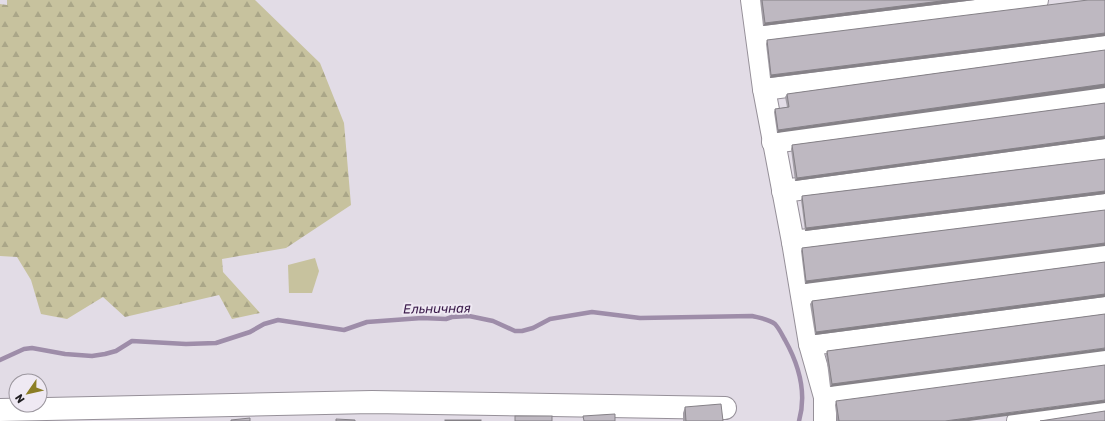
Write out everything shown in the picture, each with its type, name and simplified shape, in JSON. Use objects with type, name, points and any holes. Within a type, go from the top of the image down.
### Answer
[{"type":"street","points":[[752,0],[764,89],[793,242],[810,344],[825,397],[825,421]]},
{"type":"street","points":[[757,35],[1037,0]]},
{"type":"street","points":[[764,89],[1105,44]]},
{"type":"street","points":[[773,142],[1105,96]]},
{"type":"street","points":[[783,191],[1105,149]]},
{"type":"street","points":[[793,242],[1105,203]]},
{"type":"street","points":[[802,294],[1105,255]]},
{"type":"street","points":[[810,344],[1105,307]]},
{"type":"street","points":[[825,397],[1105,358]]},
{"type":"street","points":[[0,410],[372,411],[725,408]]},
{"type":"street","points":[[1018,421],[1105,408]]},
{"type":"green space","points":[[7,0],[255,0],[320,63],[344,123],[351,205],[286,248],[222,259],[223,272],[260,313],[232,319],[219,295],[125,317],[103,297],[67,319],[41,314],[31,280],[17,257],[0,256],[0,4],[7,5]]},
{"type":"green space","points":[[315,258],[319,271],[312,293],[289,293],[288,265]]},
{"type":"building","points":[[762,0],[949,0],[765,23]]},
{"type":"building","points":[[1088,0],[1105,0],[1105,33],[771,75],[767,40]]},
{"type":"building","points":[[1105,50],[1105,84],[778,130],[775,109],[789,107],[787,94]]},
{"type":"building","points":[[1105,103],[1105,136],[797,178],[792,145]]},
{"type":"building","points":[[1105,159],[1105,191],[806,228],[802,196]]},
{"type":"building","points":[[1105,210],[1105,243],[806,281],[802,248]]},
{"type":"building","points":[[1105,262],[1105,294],[816,332],[812,301]]},
{"type":"building","points":[[1105,314],[1105,348],[832,384],[827,351]]},
{"type":"building","points":[[1105,365],[1105,400],[945,421],[839,421],[836,401]]},
{"type":"building","points":[[721,404],[723,421],[686,421],[685,407]]},
{"type":"building","points":[[1105,411],[1105,421],[1040,421]]},
{"type":"building","points":[[615,414],[615,421],[584,421],[583,416]]},
{"type":"building","points":[[515,416],[552,416],[552,421],[515,421]]},
{"type":"building","points":[[250,418],[250,421],[231,421],[231,420]]},
{"type":"building","points":[[336,419],[355,420],[355,421],[336,421]]},
{"type":"building","points":[[481,420],[481,421],[445,421]]},
{"type":"waterway","name":"Ельничная","points":[[0,360],[24,349],[32,348],[65,354],[92,356],[116,351],[132,341],[186,344],[216,343],[250,332],[264,324],[278,320],[344,330],[367,322],[422,318],[446,319],[452,317],[469,316],[493,321],[515,331],[522,331],[533,328],[550,319],[592,312],[640,318],[752,316],[773,322],[790,350],[798,369],[802,390],[799,421]]}]
